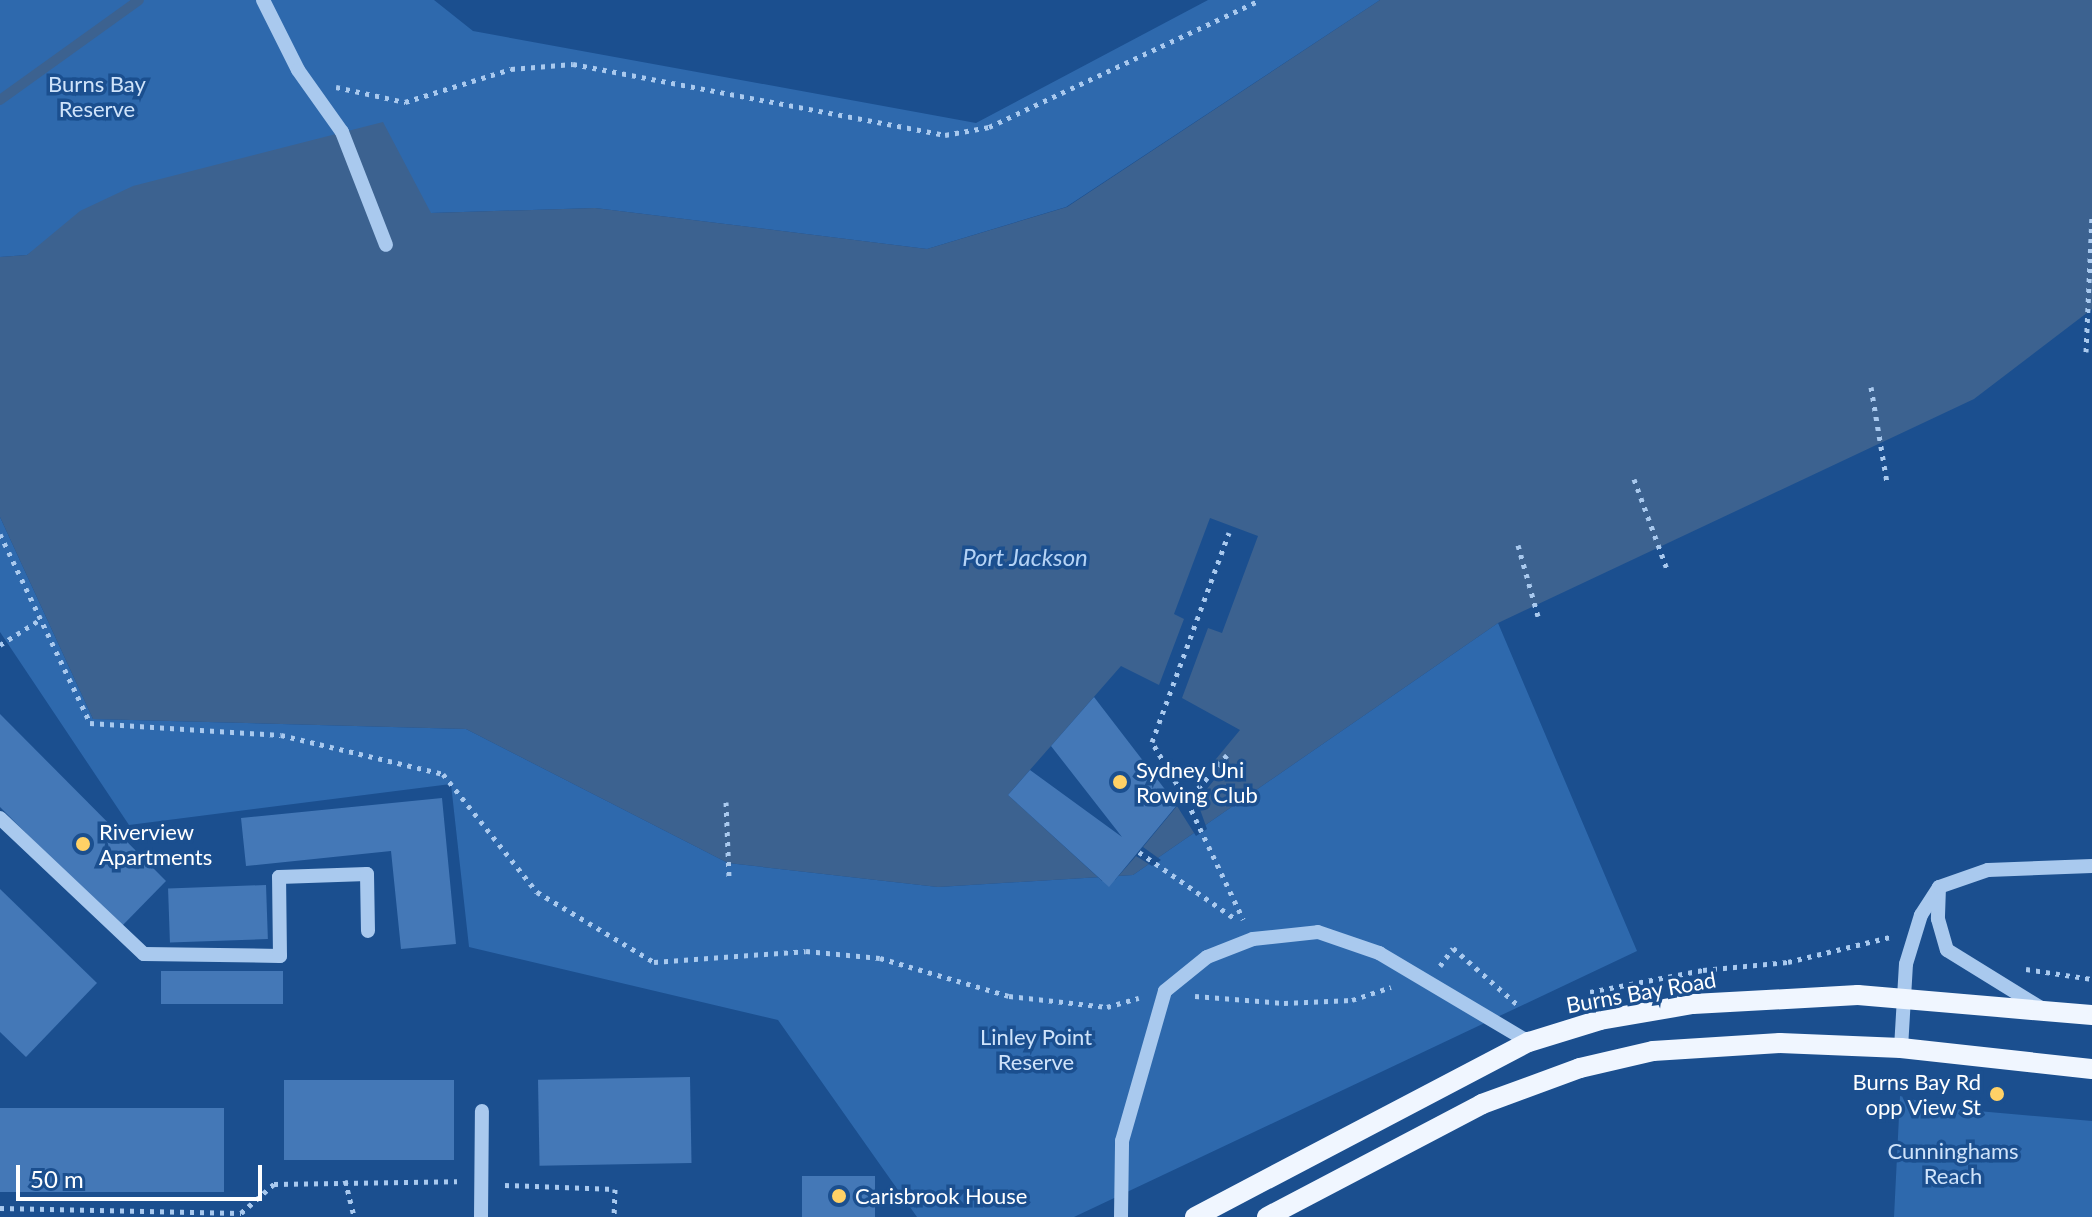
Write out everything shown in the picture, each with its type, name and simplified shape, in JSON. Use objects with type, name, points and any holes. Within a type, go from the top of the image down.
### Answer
[{"type":"main road","name":"Burns Bay Road","points":[[1195,1217],[1529,1042],[1600,1020],[1693,1004],[1903,998],[2092,1015]]},
{"type":"main road","points":[[1267,1217],[1482,1104],[1580,1068],[1688,1047],[1901,1048],[2092,1069]]},
{"type":"street","points":[[263,0],[298,70],[342,132],[386,245]]},
{"type":"street","points":[[0,818],[144,954],[280,956],[279,877],[367,874],[368,931]]},
{"type":"street","points":[[1901,1048],[1903,998],[1913,939],[1939,887],[1988,870],[2092,866]]},
{"type":"street","points":[[1939,887],[1938,919],[1947,950],[2046,1011]]},
{"type":"street","points":[[1121,1217],[1122,1141],[1165,991],[1207,957],[1253,939],[1318,932],[1422,976],[1529,1042]]},
{"type":"street","points":[[481,1217],[482,1111]]},
{"type":"path","points":[[310,88],[355,86],[405,102],[511,69],[573,64],[945,135],[989,127],[1260,0]]},
{"type":"path","points":[[2086,352],[2092,215]]},
{"type":"path","points":[[1871,387],[1887,483]]},
{"type":"path","points":[[1634,479],[1667,569]]},
{"type":"path","points":[[1139,852],[1242,923],[1186,799],[1152,742],[1229,533]]},
{"type":"path","points":[[0,534],[90,723],[281,735],[443,774],[537,892],[654,962],[806,951],[880,958]]},
{"type":"path","points":[[1518,545],[1538,616]]},
{"type":"path","points":[[0,645],[41,619]]},
{"type":"path","points":[[1186,799],[1227,755]]},
{"type":"path","points":[[726,802],[729,877]]},
{"type":"path","points":[[1579,996],[1630,981],[1801,960],[1897,935]]},
{"type":"path","points":[[1422,976],[1453,948],[1528,1015]]},
{"type":"path","points":[[2014,964],[2092,979]]},
{"type":"path","points":[[0,1208],[241,1213],[274,1184],[345,1180],[457,1183],[458,1168]]},
{"type":"path","points":[[345,1180],[354,1217]]},
{"type":"path","points":[[503,1180],[506,1186],[615,1189],[614,1217]]},
{"type":"green space","name":"Burns Bay Reserve","points":[[0,0],[434,0],[473,31],[976,123],[1208,0],[1380,0],[1066,207],[927,249],[595,208],[431,213],[49,240],[27,255],[0,257]]},
{"type":"green space","name":"Linley Point Reserve","points":[[0,517],[93,719],[466,729],[728,863],[938,887],[1133,875],[1498,623],[1637,951],[1074,1217],[917,1217],[778,1020],[469,947],[451,784],[129,825],[0,632]]},
{"type":"green space","name":"Cunninghams Reach","points":[[1900,1096],[1944,1108],[2092,1121],[2092,1217],[1894,1217]]},
{"type":"water","name":"Port Jackson","points":[[1380,0],[2092,0],[2092,309],[1974,399],[1498,623],[1133,875],[938,887],[728,863],[466,729],[93,719],[0,517],[0,257],[27,255],[80,211],[133,186],[383,122],[431,213],[595,208],[927,249],[1067,207]]},
{"type":"pier","points":[[1210,518],[1258,536],[1222,633],[1208,628],[1182,698],[1240,730],[1211,765],[1219,774],[1197,801],[1207,829],[1196,836],[1177,806],[1143,847],[1161,860],[1152,866],[1136,856],[1115,880],[1102,881],[1008,795],[1121,666],[1159,685],[1184,619],[1174,614]]},
{"type":"building","name":"Sydney Uni Rowing Club","points":[[1094,697],[1177,805],[1109,887],[1008,795],[1030,770],[1122,837],[1051,746]]},
{"type":"building","name":"Riverview Apartments","points":[[0,714],[166,881],[120,928],[0,807]]},
{"type":"building","points":[[442,798],[456,944],[401,949],[391,851],[246,866],[241,818]]},
{"type":"building","points":[[266,885],[268,939],[170,942],[168,888]]},
{"type":"building","points":[[0,889],[97,983],[26,1057],[0,1032]]},
{"type":"building","points":[[161,971],[283,971],[283,1004],[161,1004]]},
{"type":"building","points":[[690,1077],[692,1163],[540,1166],[538,1080]]},
{"type":"building","points":[[284,1080],[454,1080],[454,1160],[284,1160]]},
{"type":"building","points":[[0,1108],[224,1108],[224,1192],[0,1192]]},
{"type":"building","name":"Carisbrook House","points":[[802,1176],[875,1176],[875,1217],[802,1217]]},
{"type":"waterway","points":[[0,100],[139,0]]},
{"type":"place","name":"Sydney Uni Rowing Club","points":[[1120,782]]},
{"type":"place","name":"Riverview Apartments","points":[[83,844]]},
{"type":"place","name":"Burns Bay Rd opp View St","points":[[1997,1094]]},
{"type":"place","name":"Carisbrook House","points":[[839,1196]]}]
